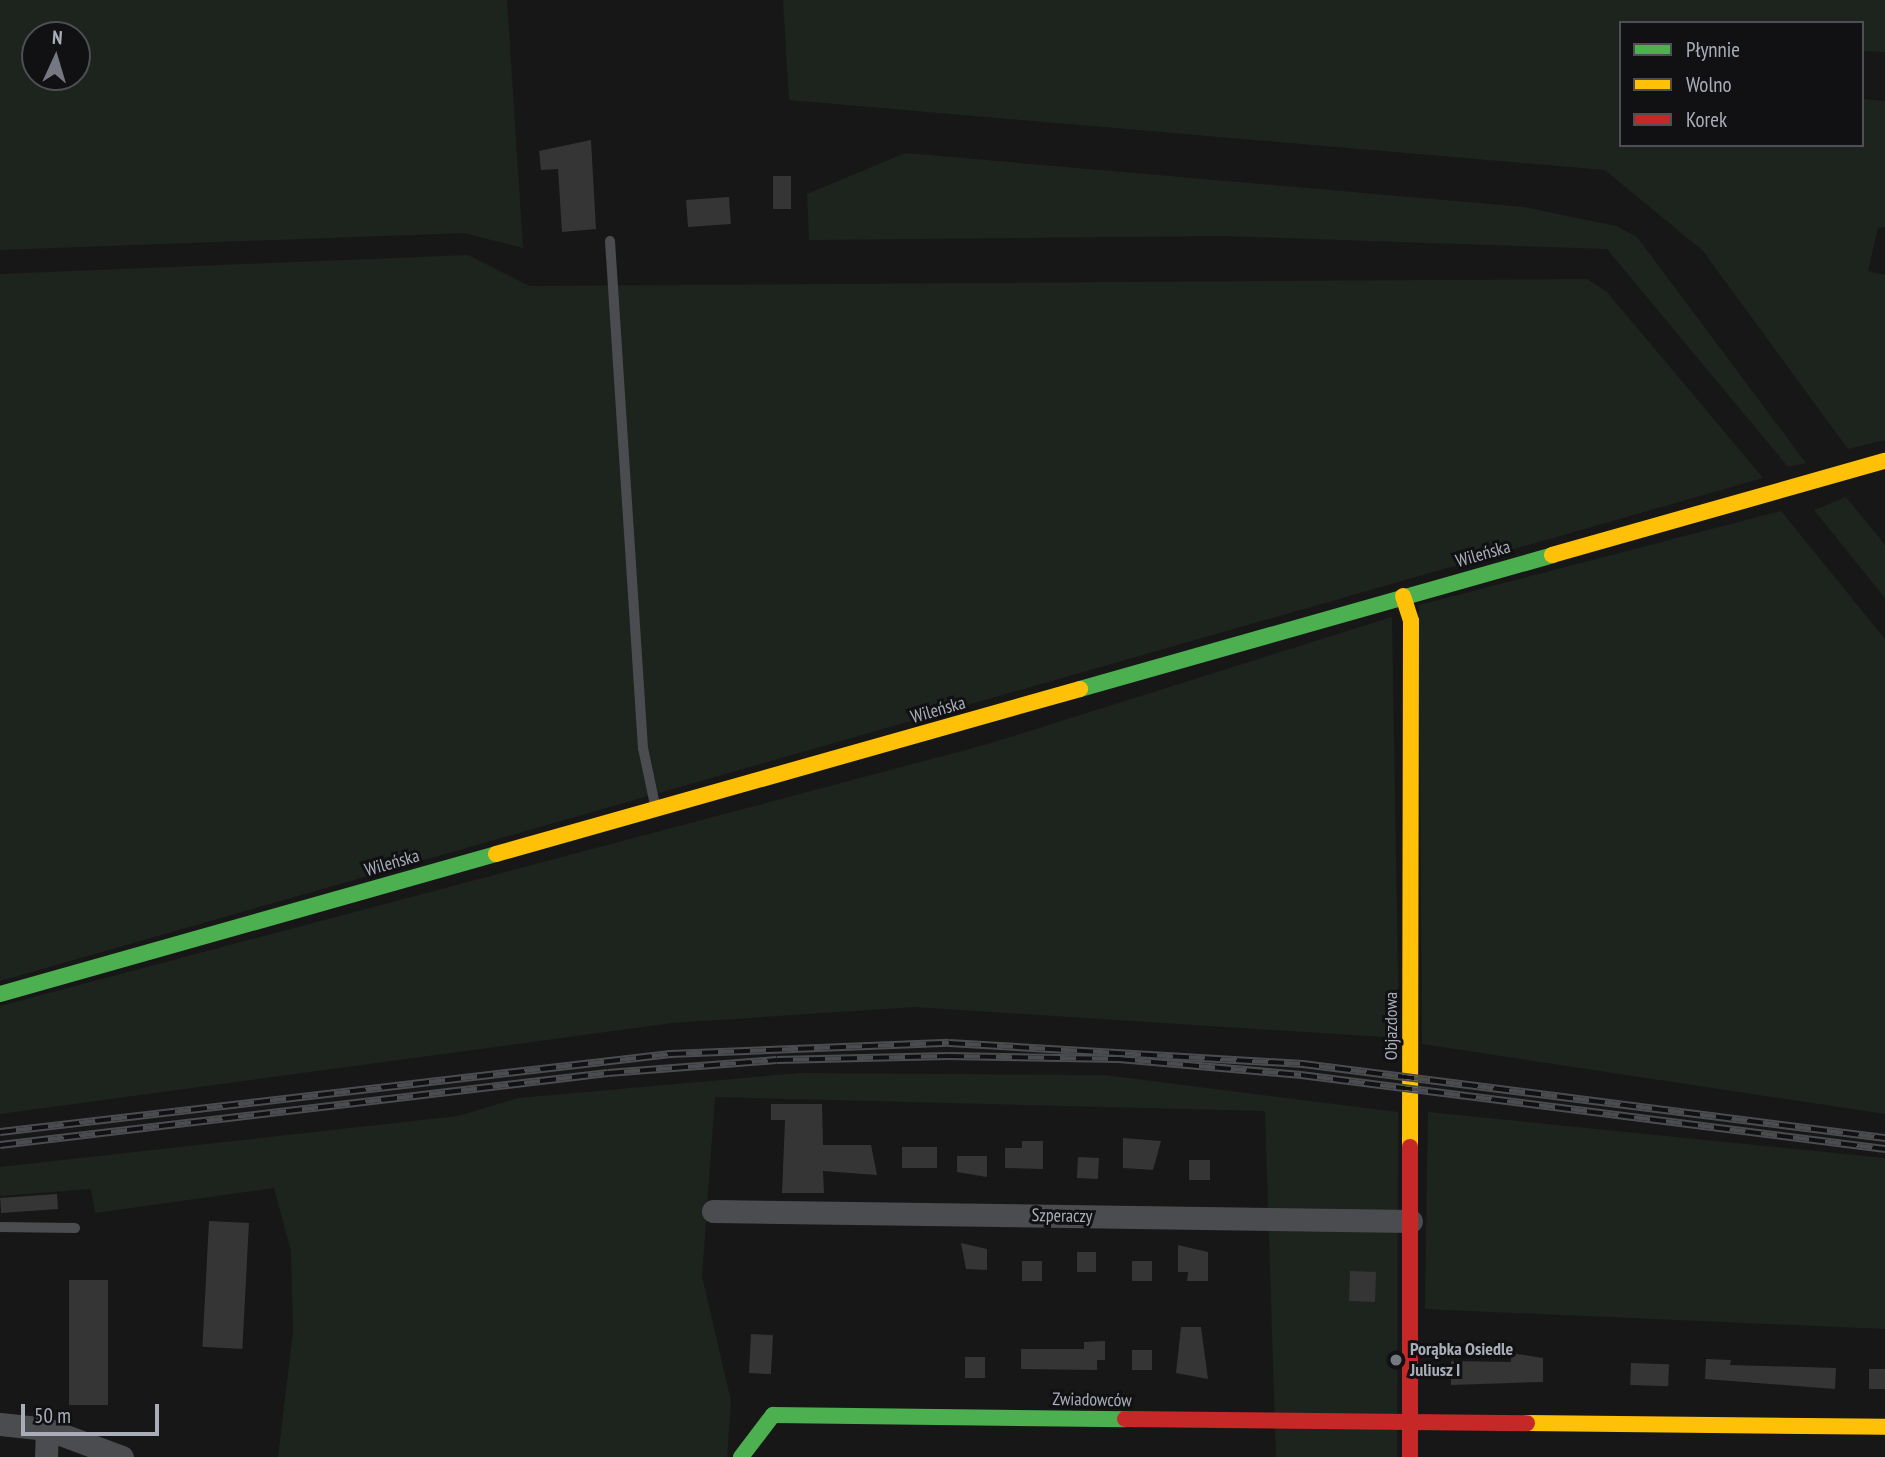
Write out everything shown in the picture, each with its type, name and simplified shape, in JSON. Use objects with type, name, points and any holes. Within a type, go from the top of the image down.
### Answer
[{"type":"street","name":"Wileńska","points":[[0,994],[1885,461]]},
{"type":"street","name":"Objazdowa","points":[[1403,596],[1411,621],[1410,1457]]},
{"type":"street","name":"Szperaczy","points":[[713,1211],[1411,1221]]},
{"type":"street","name":"Zwiadowców","points":[[741,1457],[773,1415],[1410,1424],[1885,1427]]},
{"type":"street","points":[[0,1424],[47,1429],[122,1457]]},
{"type":"street","points":[[46,1457],[47,1429]]},
{"type":"lane","points":[[610,241],[643,748],[656,808]]},
{"type":"lane","points":[[0,1227],[75,1228]]},
{"type":"shaded area","points":[[0,0],[507,0],[523,248],[464,233],[0,250]]},
{"type":"shaded area","points":[[783,0],[1885,0],[1885,52],[1864,51],[1864,21],[1619,21],[1619,147],[1864,147],[1864,99],[1885,101],[1885,227],[1878,228],[1868,271],[1885,275],[1885,440],[1848,449],[1703,251],[1605,170],[789,100]]},
{"type":"shaded area","points":[[905,153],[1524,207],[1616,226],[1637,237],[1806,463],[1788,467],[1607,249],[1223,236],[809,240],[807,194]]},
{"type":"shaded area","points":[[468,255],[529,286],[1587,279],[1607,292],[1763,478],[0,981],[0,274]]},
{"type":"shaded area","points":[[1846,497],[1885,545],[1885,598],[1814,510]]},
{"type":"shaded area","points":[[1781,511],[1885,639],[1885,1114],[1422,1044],[1419,605]]},
{"type":"shaded area","points":[[1392,617],[1399,1038],[914,1007],[672,1023],[0,1114],[0,1006],[988,744]]},
{"type":"shaded area","points":[[800,1073],[1104,1075],[1398,1112],[1397,1457],[1276,1457],[1265,1111],[715,1097],[702,1276],[731,1401],[727,1457],[278,1457],[293,1332],[291,1251],[274,1188],[95,1213],[91,1189],[0,1196],[0,1167],[458,1116],[518,1098]]},
{"type":"shaded area","points":[[1428,1112],[1885,1158],[1885,1329],[1425,1309]]},
{"type":"building","points":[[591,140],[596,229],[562,232],[558,169],[541,170],[539,151]]},
{"type":"building","points":[[773,176],[791,176],[791,209],[773,209]]},
{"type":"building","points":[[729,197],[731,224],[688,227],[686,200]]},
{"type":"building","points":[[771,1104],[822,1104],[823,1145],[871,1145],[877,1175],[823,1171],[824,1193],[782,1193],[785,1120],[771,1120]]},
{"type":"building","points":[[1123,1138],[1161,1141],[1153,1170],[1123,1168]]},
{"type":"building","points":[[1022,1141],[1043,1141],[1043,1169],[1005,1168],[1005,1148],[1022,1148]]},
{"type":"building","points":[[902,1147],[937,1147],[937,1168],[902,1168]]},
{"type":"building","points":[[957,1156],[987,1156],[987,1177],[957,1172]]},
{"type":"building","points":[[1078,1157],[1099,1158],[1098,1179],[1077,1178]]},
{"type":"building","points":[[1189,1160],[1210,1160],[1210,1180],[1189,1180]]},
{"type":"building","points":[[57,1194],[58,1209],[1,1213],[0,1198]]},
{"type":"building","points":[[209,1221],[249,1223],[242,1349],[202,1347]]},
{"type":"building","points":[[961,1243],[987,1249],[987,1270],[966,1269]]},
{"type":"building","points":[[1178,1245],[1208,1252],[1208,1281],[1187,1281],[1188,1272],[1178,1272]]},
{"type":"building","points":[[1077,1252],[1096,1252],[1096,1272],[1077,1272]]},
{"type":"building","points":[[1022,1261],[1042,1261],[1042,1281],[1022,1281]]},
{"type":"building","points":[[1132,1261],[1152,1261],[1152,1281],[1132,1281]]},
{"type":"building","points":[[1350,1271],[1376,1272],[1375,1302],[1349,1301]]},
{"type":"building","points":[[69,1280],[108,1280],[108,1405],[69,1405]]},
{"type":"building","points":[[1181,1327],[1201,1327],[1208,1379],[1176,1373]]},
{"type":"building","points":[[751,1334],[773,1335],[771,1374],[749,1373]]},
{"type":"building","points":[[1105,1341],[1105,1360],[1097,1360],[1097,1370],[1021,1369],[1021,1349],[1084,1349],[1084,1342]]},
{"type":"building","points":[[1132,1350],[1152,1350],[1152,1370],[1132,1370]]},
{"type":"building","points":[[1511,1353],[1543,1358],[1543,1382],[1451,1385],[1451,1361],[1511,1362]]},
{"type":"building","points":[[965,1357],[985,1357],[985,1378],[965,1378]]},
{"type":"building","points":[[1706,1359],[1731,1360],[1730,1365],[1836,1368],[1835,1389],[1705,1379]]},
{"type":"building","points":[[1631,1363],[1669,1364],[1668,1386],[1630,1385]]},
{"type":"building","points":[[1869,1369],[1885,1369],[1885,1389],[1869,1389]]},
{"type":"railway","points":[[0,1132],[670,1054],[949,1043],[1303,1064],[1885,1138]]},
{"type":"railway","points":[[0,1145],[608,1073],[777,1060],[948,1056],[1119,1059],[1301,1075],[1885,1149]]},
{"type":"traffic: fast","points":[[1080,689],[1552,555]]},
{"type":"traffic: fast","points":[[0,994],[496,854]]},
{"type":"traffic: fast","points":[[741,1457],[773,1415],[1125,1419]]},
{"type":"traffic: slow","points":[[1552,555],[1885,461]]},
{"type":"traffic: slow","points":[[1403,596],[1411,621],[1410,1147]]},
{"type":"traffic: slow","points":[[496,854],[1080,689]]},
{"type":"traffic: slow","points":[[1527,1423],[1885,1427]]},
{"type":"traffic: jam","points":[[1410,1147],[1410,1457]]},
{"type":"traffic: jam","points":[[1125,1419],[1527,1423]]},
{"type":"place","name":"Porąbka Osiedle Juliusz I","points":[[1396,1360]]}]
